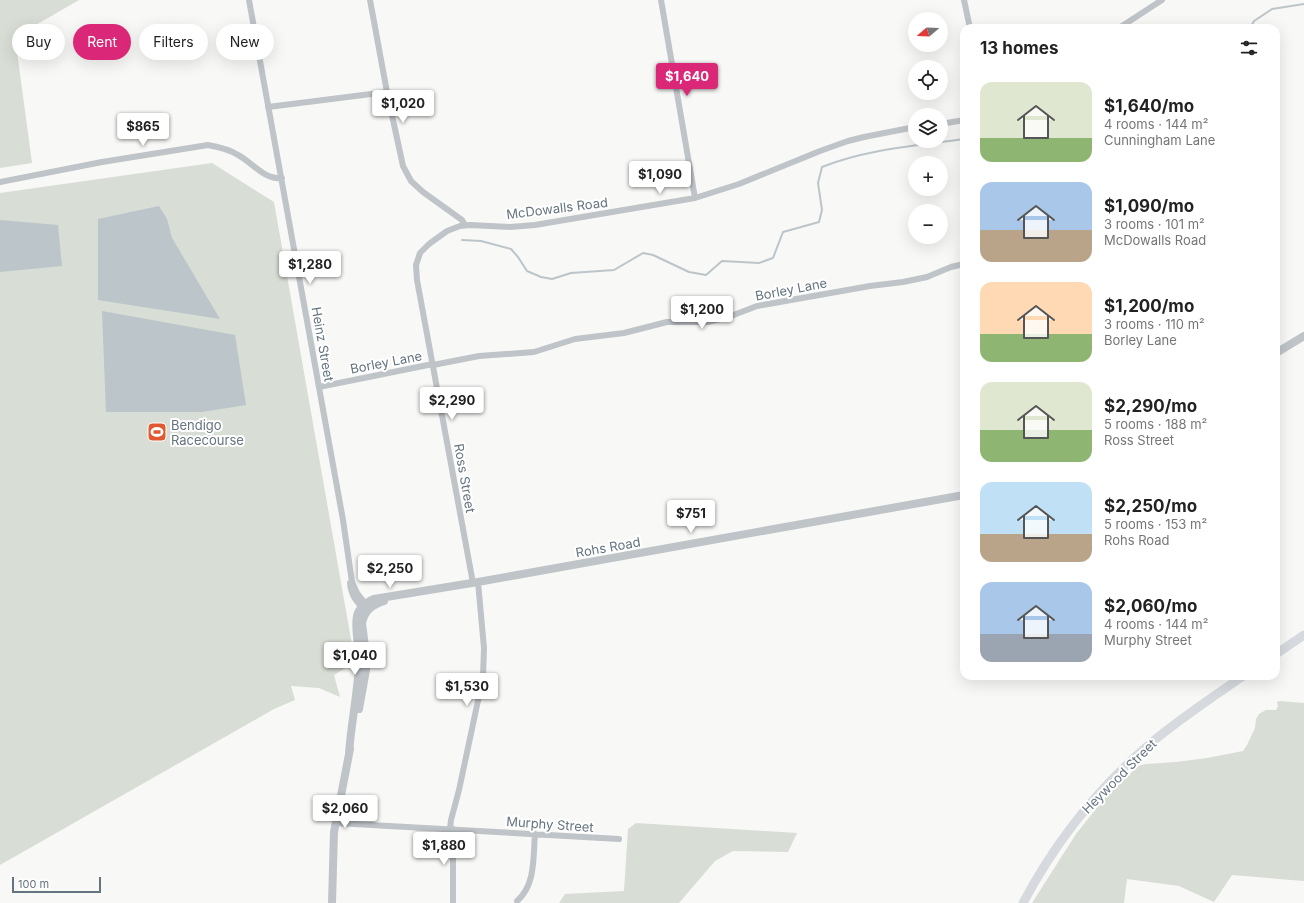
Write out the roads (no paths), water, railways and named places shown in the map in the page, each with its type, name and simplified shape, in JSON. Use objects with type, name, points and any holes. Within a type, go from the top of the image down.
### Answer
[{"type":"main road","points":[[1280,651],[1304,635]]},
{"type":"main road","name":"Heywood Street","points":[[1023,903],[1053,853],[1086,809],[1108,784],[1156,739],[1237,680]]},
{"type":"street","name":"Heinz Street","points":[[249,0],[348,548],[351,574],[354,587],[366,608]]},
{"type":"street","points":[[370,0],[400,158],[406,174],[423,192],[462,220],[466,225]]},
{"type":"street","points":[[661,0],[695,198]]},
{"type":"street","points":[[964,0],[969,24]]},
{"type":"street","points":[[1125,24],[1162,0]]},
{"type":"street","points":[[268,107],[387,92]]},
{"type":"street","points":[[948,123],[960,121]]},
{"type":"street","name":"McDowalls Road","points":[[418,258],[424,248],[454,228],[466,225],[510,227],[535,225],[695,198],[739,184],[820,151],[871,136],[908,129]]},
{"type":"street","points":[[0,182],[102,162],[208,145],[238,154],[270,177],[282,178]]},
{"type":"street","name":"Ross Street","points":[[418,258],[416,272],[417,285],[475,583],[484,648],[483,677],[460,790],[451,820],[453,903]]},
{"type":"street","name":"Borley Lane","points":[[319,387],[479,356],[534,352],[575,339],[624,332],[667,322],[708,322],[731,316],[756,306],[921,278],[960,265]]},
{"type":"street","points":[[1280,351],[1304,336]]},
{"type":"street","name":"Rohs Road","points":[[366,608],[378,597],[475,583],[960,496]]},
{"type":"street","points":[[332,903],[332,853],[335,822],[349,754],[358,695],[360,660],[356,623],[358,612],[366,608]]},
{"type":"street","name":"Murphy Street","points":[[335,822],[619,839]]},
{"type":"street","points":[[517,901],[524,894],[531,876],[535,834]]},
{"type":"waterway","points":[[1252,24],[1254,21],[1272,9],[1304,4]]},
{"type":"waterway","points":[[462,240],[481,241],[511,249],[527,271],[541,277],[552,279],[571,273],[614,270],[643,253],[653,255],[689,272],[706,275],[722,261],[759,263],[773,258],[783,232],[819,222],[822,210],[818,183],[822,167],[874,152],[960,140]]},
{"type":"place","name":"Bendigo Racecourse","points":[[157,432]]}]
